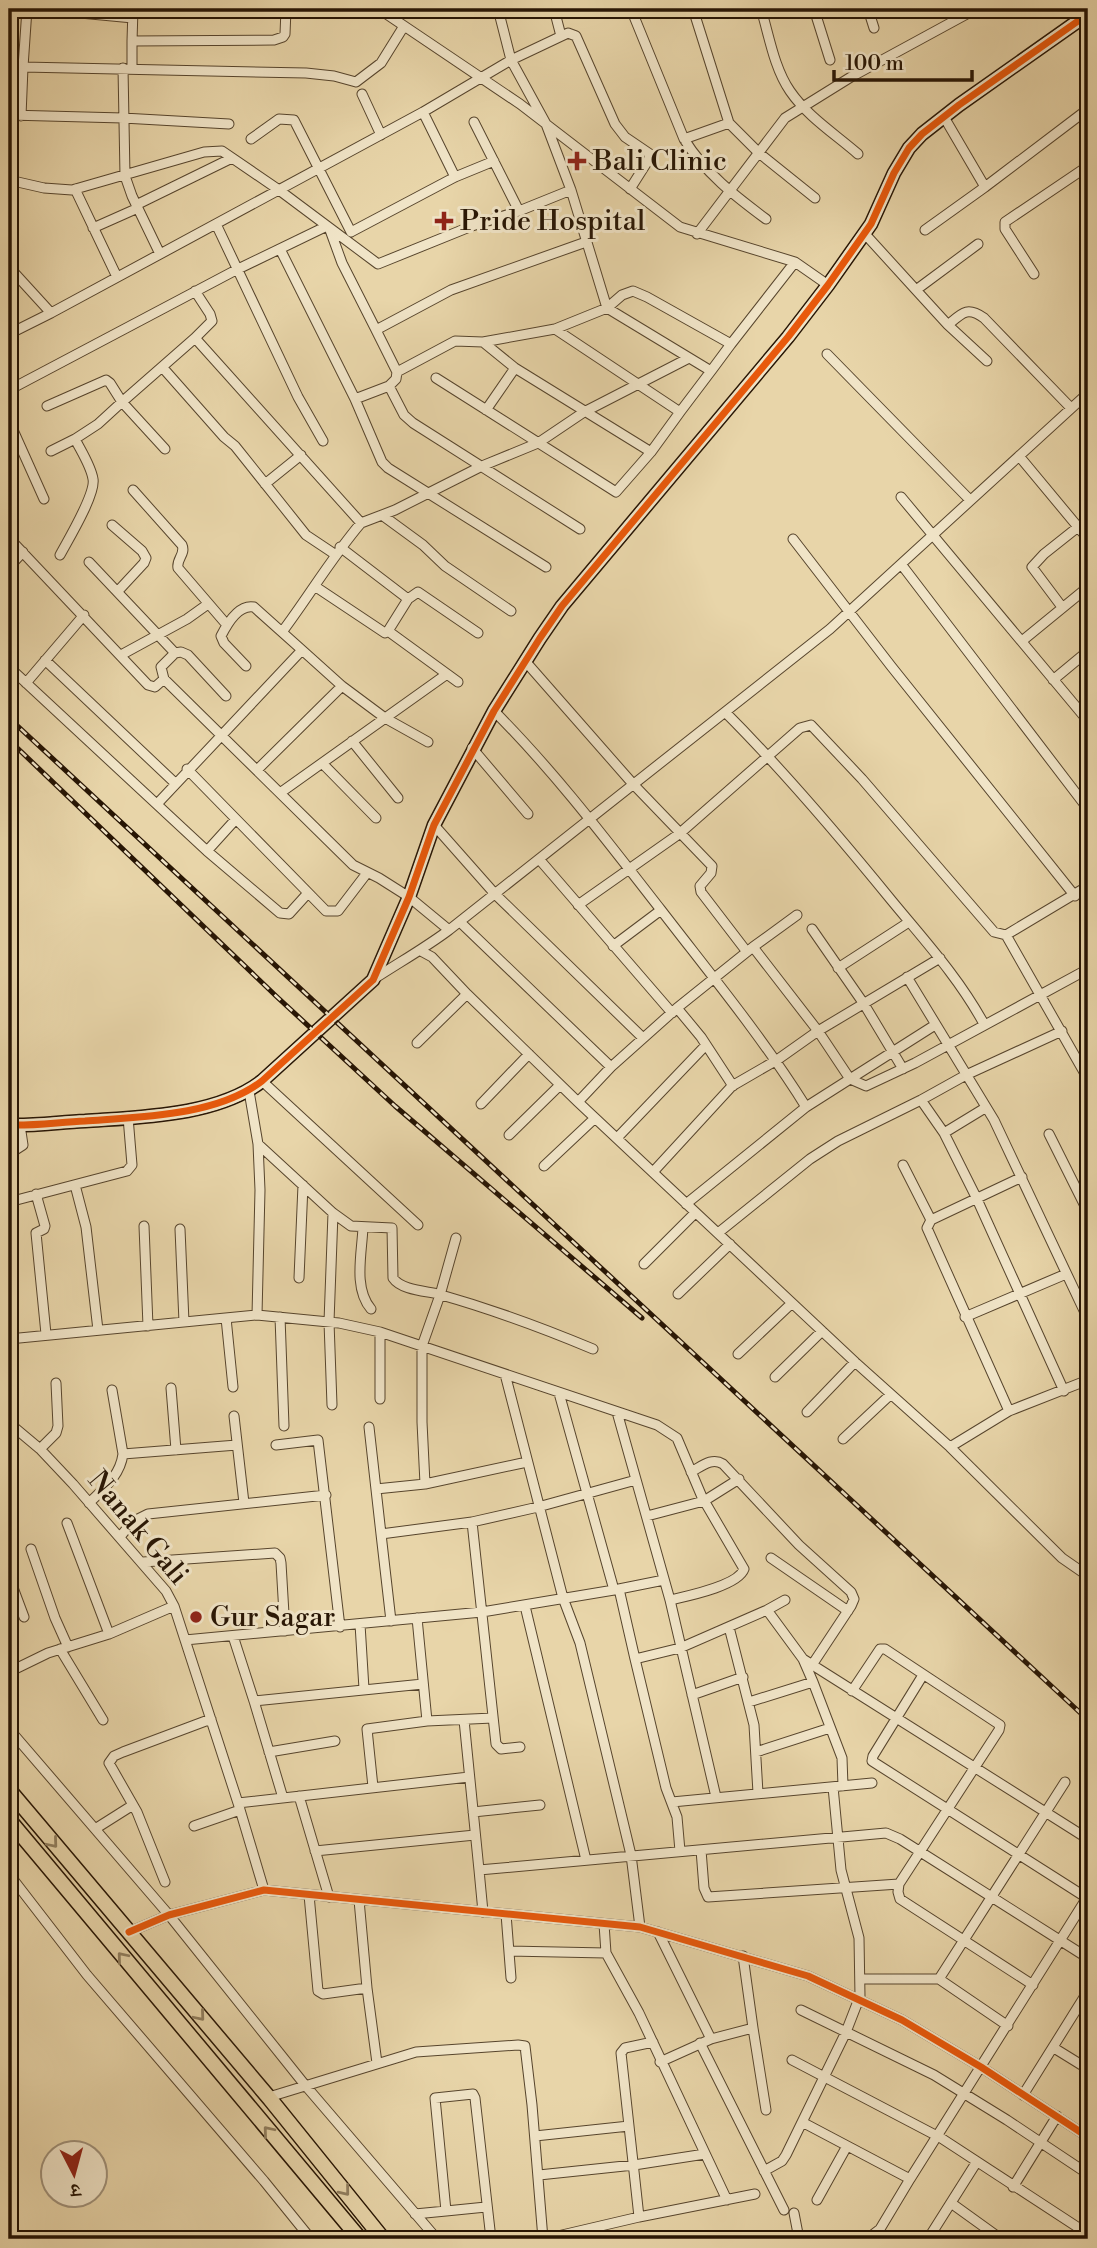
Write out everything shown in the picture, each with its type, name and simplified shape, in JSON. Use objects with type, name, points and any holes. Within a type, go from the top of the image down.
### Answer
[{"type":"main road","points":[[9,1790],[269,2097],[383,2239]]},
{"type":"main road","points":[[9,1820],[360,2239]]},
{"type":"street","points":[[21,116],[27,9]]},
{"type":"street","points":[[38,9],[133,13],[123,118],[125,176],[160,254]]},
{"type":"street","points":[[132,41],[274,40],[285,34],[286,9]]},
{"type":"street","points":[[379,9],[546,124],[680,227],[795,262],[823,281]]},
{"type":"street","points":[[498,9],[512,60],[546,124],[571,190],[607,308],[711,371]]},
{"type":"street","points":[[554,9],[561,36]]},
{"type":"street","points":[[631,9],[684,139],[707,170],[766,219]]},
{"type":"street","points":[[693,9],[729,123],[758,153],[815,198]]},
{"type":"street","points":[[761,9],[781,75],[802,105],[858,154]]},
{"type":"street","points":[[814,9],[830,60]]},
{"type":"street","points":[[868,9],[874,28]]},
{"type":"street","points":[[697,234],[775,129],[802,105],[975,9]]},
{"type":"street","points":[[373,980],[404,894],[433,825],[472,748],[562,606],[788,337],[823,281],[865,234],[901,160],[922,134],[1088,14]]},
{"type":"street","points":[[9,68],[306,72],[356,82],[381,62],[404,26]]},
{"type":"street","points":[[9,334],[381,135],[512,60],[572,33],[576,36],[615,124],[625,137],[650,154],[630,189]]},
{"type":"street","points":[[362,93],[381,135]]},
{"type":"street","points":[[925,230],[1088,109]]},
{"type":"street","points":[[423,112],[455,177]]},
{"type":"street","points":[[9,115],[229,124]]},
{"type":"street","points":[[944,117],[985,187]]},
{"type":"street","points":[[251,139],[279,119],[291,119],[295,122],[351,232],[455,177],[494,161]]},
{"type":"street","points":[[474,122],[519,211]]},
{"type":"street","points":[[684,139],[729,123]]},
{"type":"street","points":[[9,180],[56,190],[75,189],[210,151],[222,151],[378,264],[571,190]]},
{"type":"street","points":[[93,228],[232,158]]},
{"type":"street","points":[[1034,274],[1005,229],[1005,222],[1088,166]]},
{"type":"street","points":[[75,189],[117,276]]},
{"type":"street","points":[[216,224],[298,397],[323,440]]},
{"type":"street","points":[[9,390],[236,270],[328,228]]},
{"type":"street","points":[[328,228],[342,263],[397,372],[396,379],[389,386],[355,399]]},
{"type":"street","points":[[865,234],[948,325],[987,361]]},
{"type":"street","points":[[376,330],[451,290],[586,242]]},
{"type":"street","points":[[916,290],[978,244]]},
{"type":"street","points":[[280,249],[355,399],[382,462],[546,567]]},
{"type":"street","points":[[436,378],[616,492],[651,452],[795,262]]},
{"type":"street","points":[[9,265],[51,313]]},
{"type":"street","points":[[51,451],[98,424],[212,321],[195,291]]},
{"type":"street","points":[[397,372],[454,341],[483,342],[555,329],[607,308],[628,292],[639,292],[731,344]]},
{"type":"street","points":[[948,325],[962,313],[976,313],[1071,408]]},
{"type":"street","points":[[555,329],[680,412]]},
{"type":"street","points":[[195,338],[361,523]]},
{"type":"street","points":[[483,342],[515,368],[651,452]]},
{"type":"street","points":[[827,355],[970,500]]},
{"type":"street","points":[[282,632],[316,587],[338,551],[361,523],[482,466],[538,443],[584,412],[689,358]]},
{"type":"street","points":[[163,368],[235,446],[306,536],[338,551],[408,599]]},
{"type":"street","points":[[486,410],[515,368]]},
{"type":"street","points":[[47,406],[106,380],[164,449]]},
{"type":"street","points":[[389,386],[404,415],[580,529]]},
{"type":"street","points":[[9,1154],[23,1145],[14,1125],[176,1112],[225,1101],[249,1091],[373,980],[421,951],[460,922],[726,713],[849,611],[1088,393]]},
{"type":"street","points":[[9,421],[44,499]]},
{"type":"street","points":[[60,555],[79,520],[93,485],[92,474],[75,439]]},
{"type":"street","points":[[265,484],[301,455]]},
{"type":"street","points":[[1019,456],[1088,539]]},
{"type":"street","points":[[133,490],[182,545],[183,553],[177,563],[178,568],[227,625]]},
{"type":"street","points":[[901,497],[1087,718]]},
{"type":"street","points":[[382,514],[423,545],[445,566],[511,611]]},
{"type":"street","points":[[112,525],[142,551],[146,558],[144,564],[118,591]]},
{"type":"street","points":[[1062,607],[1032,567],[1078,527]]},
{"type":"street","points":[[9,538],[148,685],[157,687],[164,679]]},
{"type":"street","points":[[793,539],[1075,895]]},
{"type":"street","points":[[9,567],[23,552]]},
{"type":"street","points":[[89,562],[175,653]]},
{"type":"street","points":[[901,564],[1088,809]]},
{"type":"street","points":[[316,587],[383,632],[388,631],[458,682]]},
{"type":"street","points":[[1022,641],[1088,587]]},
{"type":"street","points":[[388,631],[408,599],[414,592],[418,592],[478,633]]},
{"type":"street","points":[[121,655],[187,619],[208,604]]},
{"type":"street","points":[[246,666],[221,639],[227,625],[241,609],[248,606],[254,607],[342,686],[386,718],[428,742]]},
{"type":"street","points":[[26,682],[84,615]]},
{"type":"street","points":[[157,804],[187,769],[302,650]]},
{"type":"street","points":[[1054,680],[1088,651]]},
{"type":"street","points":[[226,696],[181,652],[175,653],[161,667],[164,679],[353,865],[404,894],[449,930]]},
{"type":"street","points":[[45,660],[175,783]]},
{"type":"street","points":[[525,661],[633,784],[712,866],[711,873],[700,886],[702,892],[818,1031],[850,1079],[866,1086],[1087,972]]},
{"type":"street","points":[[9,667],[207,851],[281,914],[289,914],[308,893]]},
{"type":"street","points":[[280,793],[447,674]]},
{"type":"street","points":[[257,770],[342,686]]},
{"type":"street","points":[[494,711],[525,742],[629,869],[777,1060],[806,1107]]},
{"type":"street","points":[[726,713],[769,755],[828,822],[940,958],[969,997],[984,1024]]},
{"type":"street","points":[[578,905],[679,834],[800,728],[811,725],[994,932],[1006,935],[1088,886]]},
{"type":"street","points":[[352,741],[398,798]]},
{"type":"street","points":[[472,748],[528,814]]},
{"type":"street","points":[[322,763],[376,818]]},
{"type":"street","points":[[187,769],[326,911],[336,912],[367,873]]},
{"type":"street","points":[[207,851],[236,819]]},
{"type":"street","points":[[433,825],[495,894],[643,1038]]},
{"type":"street","points":[[539,859],[612,946],[706,1045],[733,1086]]},
{"type":"street","points":[[612,946],[661,910]]},
{"type":"street","points":[[578,1102],[611,1067],[674,1010],[797,915]]},
{"type":"street","points":[[460,922],[611,1067]]},
{"type":"street","points":[[838,968],[909,922]]},
{"type":"street","points":[[812,929],[864,1004],[903,1069]]},
{"type":"street","points":[[1006,935],[1088,1079]]},
{"type":"street","points":[[421,951],[432,957],[467,995],[686,1205],[890,1395],[950,1447],[1062,1558],[1088,1576]]},
{"type":"street","points":[[653,1172],[733,1086],[940,958]]},
{"type":"street","points":[[907,977],[994,1120],[1088,1319]]},
{"type":"street","points":[[417,1043],[467,995]]},
{"type":"street","points":[[686,1205],[806,1107],[935,1025]]},
{"type":"street","points":[[718,1233],[810,1159],[863,1127],[1062,1031]]},
{"type":"street","points":[[617,1138],[706,1045]]},
{"type":"street","points":[[481,1104],[529,1054]]},
{"type":"street","points":[[262,1081],[418,1225]]},
{"type":"street","points":[[509,1135],[560,1085]]},
{"type":"street","points":[[249,1091],[258,1144],[260,1190],[257,1315]]},
{"type":"street","points":[[922,1100],[944,1133],[976,1198],[1064,1391]]},
{"type":"street","points":[[944,1133],[985,1108]]},
{"type":"street","points":[[9,1202],[122,1173],[130,1168],[128,1117]]},
{"type":"street","points":[[544,1166],[595,1118]]},
{"type":"street","points":[[1049,1134],[1088,1212]]},
{"type":"street","points":[[258,1144],[333,1213],[351,1226],[392,1228],[393,1278],[396,1282],[551,1331],[593,1349]]},
{"type":"street","points":[[903,1165],[931,1220],[927,1232],[1009,1411]]},
{"type":"street","points":[[931,1220],[1022,1177]]},
{"type":"street","points":[[75,1185],[86,1227],[98,1331]]},
{"type":"street","points":[[299,1278],[303,1185]]},
{"type":"street","points":[[36,1195],[46,1226],[36,1234],[46,1334]]},
{"type":"street","points":[[332,1405],[329,1322],[333,1213]]},
{"type":"street","points":[[643,1264],[695,1213]]},
{"type":"street","points":[[144,1226],[148,1326]]},
{"type":"street","points":[[363,1227],[360,1284],[362,1294],[371,1308]]},
{"type":"street","points":[[180,1229],[184,1322]]},
{"type":"street","points":[[425,1484],[422,1346],[456,1238]]},
{"type":"street","points":[[678,1294],[730,1244]]},
{"type":"street","points":[[965,1317],[1066,1274]]},
{"type":"street","points":[[738,1354],[792,1303]]},
{"type":"street","points":[[9,1339],[257,1315],[329,1322],[380,1332],[657,1424],[677,1438],[704,1501],[743,1567],[743,1573],[737,1578],[670,1600]]},
{"type":"street","points":[[280,1317],[284,1426]]},
{"type":"street","points":[[226,1318],[233,1387]]},
{"type":"street","points":[[380,1332],[380,1399]]},
{"type":"street","points":[[775,1377],[822,1332]]},
{"type":"street","points":[[807,1412],[855,1362]]},
{"type":"street","points":[[505,1374],[563,1598],[580,1643],[631,1855],[640,1927]]},
{"type":"street","points":[[950,1447],[1009,1411],[1088,1380]]},
{"type":"street","points":[[40,1449],[56,1433],[58,1426],[56,1383]]},
{"type":"street","points":[[171,1388],[176,1450]]},
{"type":"street","points":[[89,1503],[118,1473],[123,1454],[112,1390]]},
{"type":"street","points":[[559,1393],[635,1658],[666,1788],[677,1817],[680,1851]]},
{"type":"street","points":[[843,1439],[890,1395]]},
{"type":"street","points":[[617,1412],[670,1600],[716,1797]]},
{"type":"street","points":[[234,1416],[244,1503]]},
{"type":"street","name":"Nanak Gali","points":[[9,1423],[40,1449],[143,1562],[157,1578],[174,1606],[264,1890]]},
{"type":"street","points":[[369,1427],[391,1621]]},
{"type":"street","points":[[276,1445],[318,1440],[340,1627]]},
{"type":"street","points":[[123,1454],[237,1445]]},
{"type":"street","points":[[691,1472],[711,1461],[718,1461],[799,1545],[851,1592],[854,1599],[848,1611],[812,1665]]},
{"type":"street","points":[[376,1489],[425,1484],[527,1462]]},
{"type":"street","points":[[381,1534],[472,1522],[538,1507],[636,1479]]},
{"type":"street","points":[[647,1516],[704,1501],[738,1479]]},
{"type":"street","points":[[120,1537],[132,1522],[148,1514],[326,1495]]},
{"type":"street","points":[[472,1522],[497,1747],[520,1747]]},
{"type":"street","points":[[67,1523],[109,1634]]},
{"type":"street","points":[[32,1549],[64,1648],[103,1720]]},
{"type":"street","points":[[143,1562],[275,1553],[281,1563],[285,1631]]},
{"type":"street","points":[[771,1558],[848,1611]]},
{"type":"street","points":[[9,1577],[24,1617]]},
{"type":"street","points":[[185,1640],[482,1612],[664,1580]]},
{"type":"street","points":[[635,1658],[680,1647],[730,1627],[785,1600]]},
{"type":"street","points":[[9,1672],[174,1606]]},
{"type":"street","points":[[525,1606],[586,1860]]},
{"type":"street","points":[[764,2171],[782,2161],[802,2122],[859,2002],[861,1979],[856,1921],[845,1888],[838,1838],[838,1787],[842,1758],[803,1659],[767,1610]]},
{"type":"street","points":[[417,1618],[427,1721]]},
{"type":"street","points":[[360,1625],[363,1689]]},
{"type":"street","points":[[730,1627],[749,1702],[758,1793]]},
{"type":"street","points":[[233,1636],[283,1798]]},
{"type":"street","points":[[852,1691],[882,1648],[1000,1725],[976,1769],[899,1884],[898,1892],[900,1899],[1032,1985]]},
{"type":"street","points":[[803,1659],[1088,1839]]},
{"type":"street","points":[[867,2239],[880,2229],[1088,1897],[872,1761],[923,1675]]},
{"type":"street","points":[[691,1695],[743,1677]]},
{"type":"street","points":[[749,1702],[813,1682]]},
{"type":"street","points":[[254,1701],[423,1685]]},
{"type":"street","points":[[373,1787],[367,1729],[427,1721],[493,1718]]},
{"type":"street","points":[[165,1882],[132,1805],[110,1767],[110,1760],[123,1752],[211,1719]]},
{"type":"street","points":[[464,1720],[483,1912]]},
{"type":"street","points":[[756,1752],[830,1728]]},
{"type":"street","points":[[9,1729],[169,1915],[305,2085],[437,2239]]},
{"type":"street","points":[[269,1752],[335,1741]]},
{"type":"street","points":[[194,1826],[239,1806],[283,1798],[469,1777]]},
{"type":"street","points":[[939,1979],[1065,1782]]},
{"type":"street","points":[[672,1802],[872,1783]]},
{"type":"street","points":[[299,1796],[329,1897]]},
{"type":"street","points":[[95,1829],[132,1805]]},
{"type":"street","points":[[472,1812],[540,1805]]},
{"type":"street","points":[[479,1870],[886,1833],[1088,1958]]},
{"type":"street","points":[[315,1851],[475,1836]]},
{"type":"street","points":[[701,1850],[704,1888],[708,1897],[899,1884]]},
{"type":"street","points":[[9,1874],[87,1975],[311,2239]]},
{"type":"street","points":[[129,1932],[169,1915],[264,1890],[640,1927],[808,1976],[902,2020],[981,2067],[1088,2137]]},
{"type":"street","points":[[309,1895],[318,1991],[323,1994],[367,1988]]},
{"type":"street","points":[[359,1900],[377,2063]]},
{"type":"street","points":[[506,1914],[511,1978]]},
{"type":"street","points":[[604,1924],[606,1953],[653,2042],[660,2062],[727,2200]]},
{"type":"street","points":[[658,1932],[711,2039]]},
{"type":"street","points":[[509,1951],[606,1953]]},
{"type":"street","points":[[743,1956],[766,2110]]},
{"type":"street","points":[[861,1979],[939,1979],[1007,2026]]},
{"type":"street","points":[[1023,2095],[1088,1992]]},
{"type":"street","points":[[801,2010],[934,2075],[1041,2141],[1088,2174]]},
{"type":"street","points":[[660,2062],[700,2043],[753,2028]]},
{"type":"street","points":[[639,2217],[621,2053],[625,2048],[653,2042]]},
{"type":"street","points":[[700,2043],[764,2171],[789,2212],[799,2239]]},
{"type":"street","points":[[269,2097],[377,2063],[432,2050],[522,2045],[526,2050],[544,2239],[755,2194]]},
{"type":"street","points":[[1054,2048],[1088,2069]]},
{"type":"street","points":[[792,2060],[938,2136],[1088,2234]]},
{"type":"street","points":[[446,2211],[434,2103],[437,2097],[470,2094],[475,2096],[491,2239]]},
{"type":"street","points":[[1013,2187],[1057,2116]]},
{"type":"street","points":[[802,2122],[911,2179]]},
{"type":"street","points":[[535,2136],[629,2126]]},
{"type":"street","points":[[817,2200],[847,2146]]},
{"type":"street","points":[[539,2175],[705,2154]]},
{"type":"street","points":[[928,2239],[976,2163]]},
{"type":"street","points":[[950,2203],[1001,2239]]},
{"type":"street","points":[[415,2214],[486,2207]]},
{"type":"railway","points":[[9,718],[1088,1720]]},
{"type":"railway","points":[[9,740],[395,1106],[642,1318]]},
{"type":"cycle path","points":[[9,1125],[177,1113],[244,1093],[262,1081],[373,980],[409,897],[434,825],[494,711],[562,606],[788,337],[828,285],[871,224],[894,173],[909,148],[922,134],[959,105],[1088,14]]},
{"type":"cycle path","points":[[129,1932],[169,1915],[264,1890],[640,1927],[808,1976],[902,2020],[981,2067],[1088,2137]]},
{"type":"place","name":"Bali Clinic","points":[[577,161]]},
{"type":"place","name":"Pride Hospital","points":[[444,221]]},
{"type":"place","name":"Gur Sagar","points":[[196,1617]]}]
